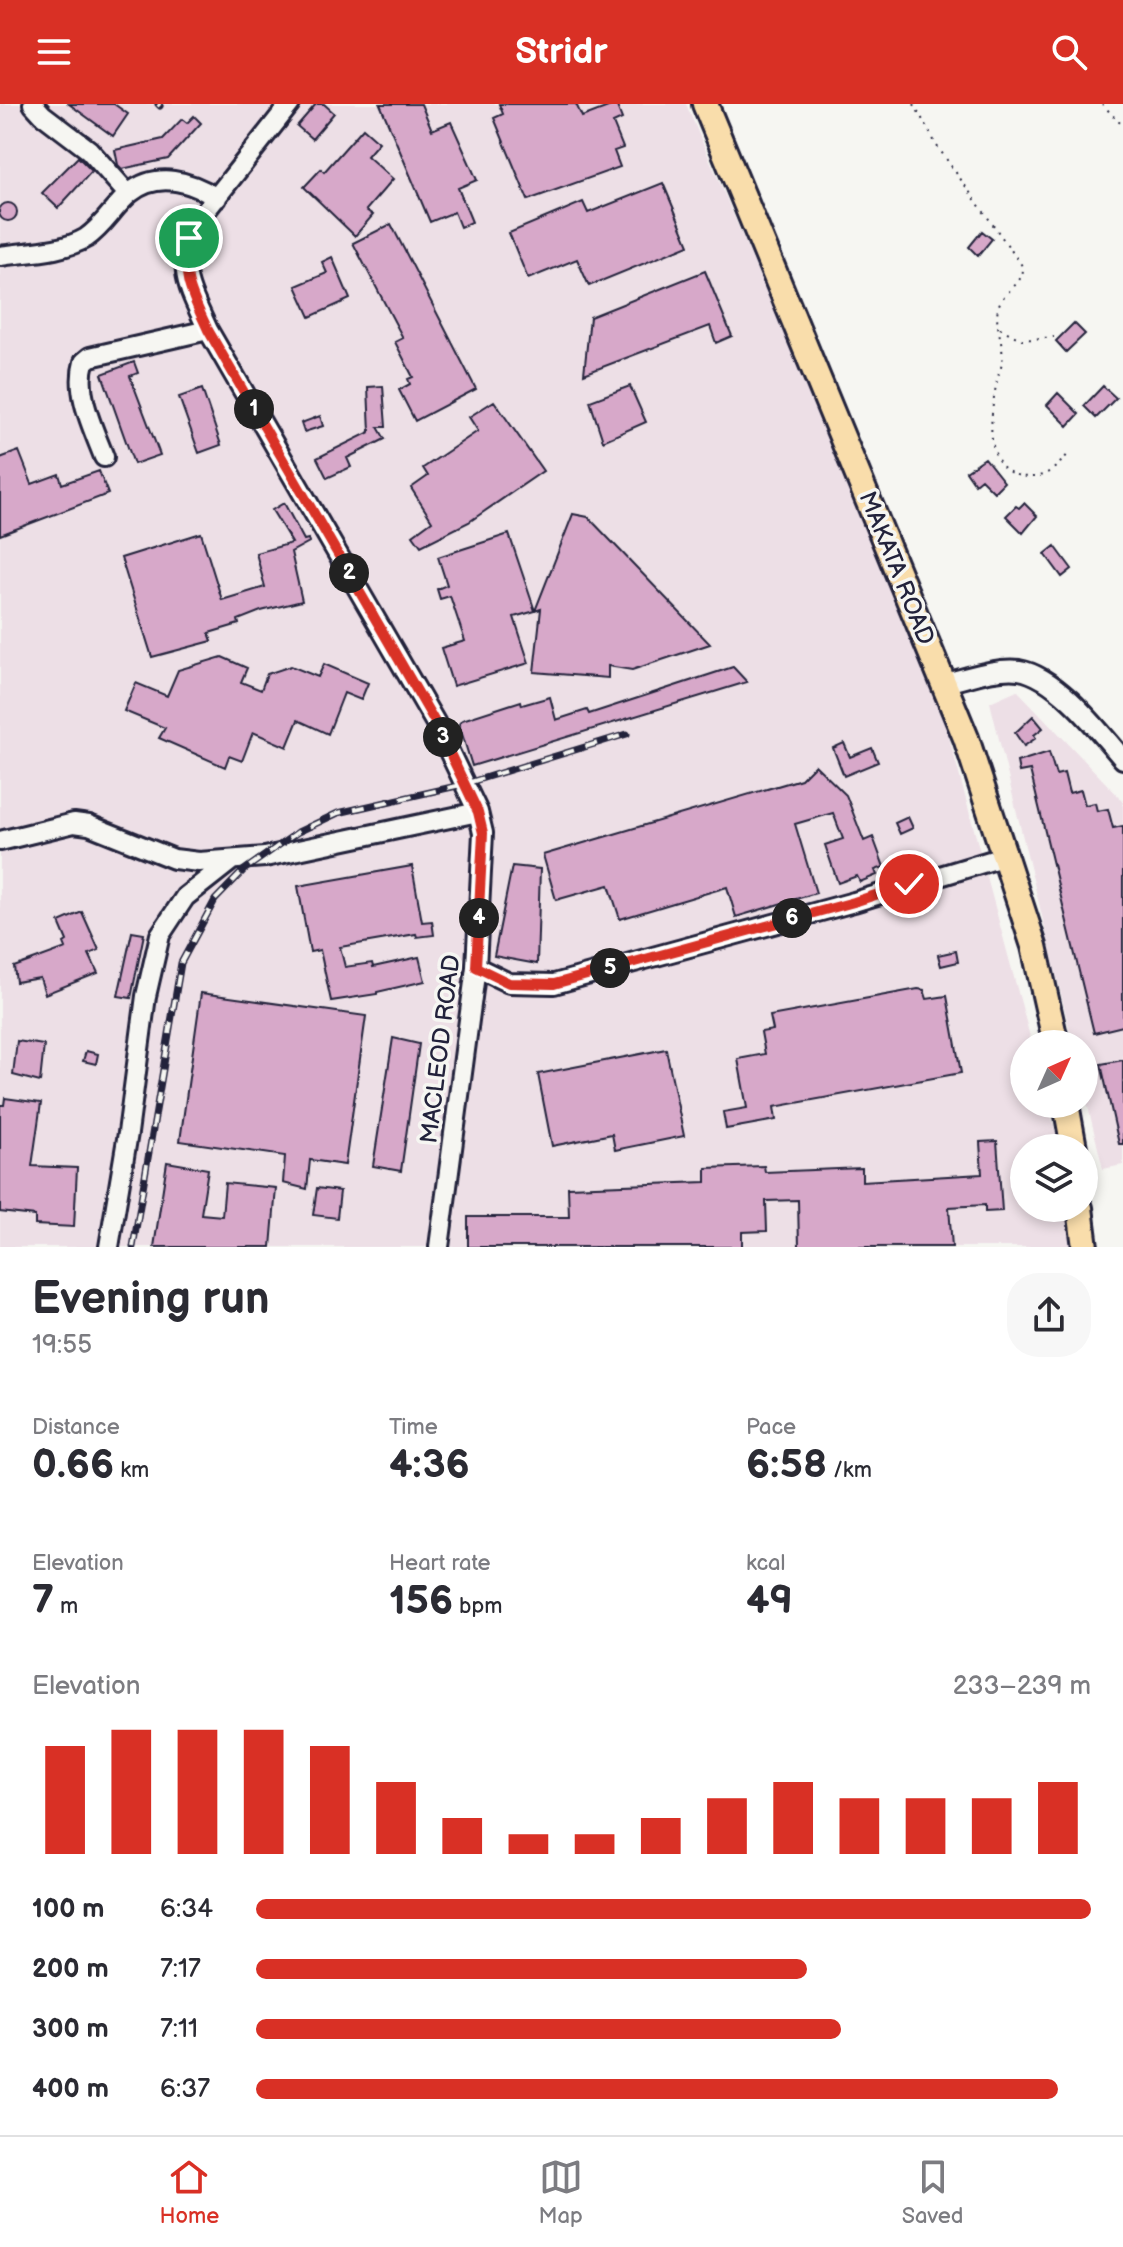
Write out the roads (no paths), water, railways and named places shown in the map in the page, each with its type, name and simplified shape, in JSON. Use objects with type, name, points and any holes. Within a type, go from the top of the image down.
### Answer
[{"type":"main road","name":"MAKATA ROAD","points":[[705,104],[945,683],[1034,946],[1053,1030]]},
{"type":"main road","points":[[1082,1222],[1085,1247]]},
{"type":"street","points":[[33,104],[89,150],[128,194]]},
{"type":"street","name":"MACLEOD ROAD","points":[[290,104],[195,228],[184,260],[189,289],[208,330],[435,722],[478,812],[483,833],[476,967],[439,1247]]},
{"type":"street","points":[[0,256],[67,246],[86,237],[112,214],[128,194],[145,184],[175,180],[196,185],[217,198]]},
{"type":"street","points":[[104,457],[87,410],[81,380],[84,362],[90,357],[208,330]]},
{"type":"street","points":[[945,683],[1018,670],[1043,679],[1057,689],[1123,759]]},
{"type":"street","points":[[0,841],[74,823],[89,825],[174,859],[199,862],[265,857],[478,812]]},
{"type":"street","points":[[476,967],[509,983],[554,984],[854,902],[1006,856]]},
{"type":"street","points":[[109,1247],[146,996],[160,935],[185,897],[234,859]]},
{"type":"railway","points":[[133,1247],[181,963],[215,900],[244,870],[298,832],[338,813],[461,785],[627,734]]}]
